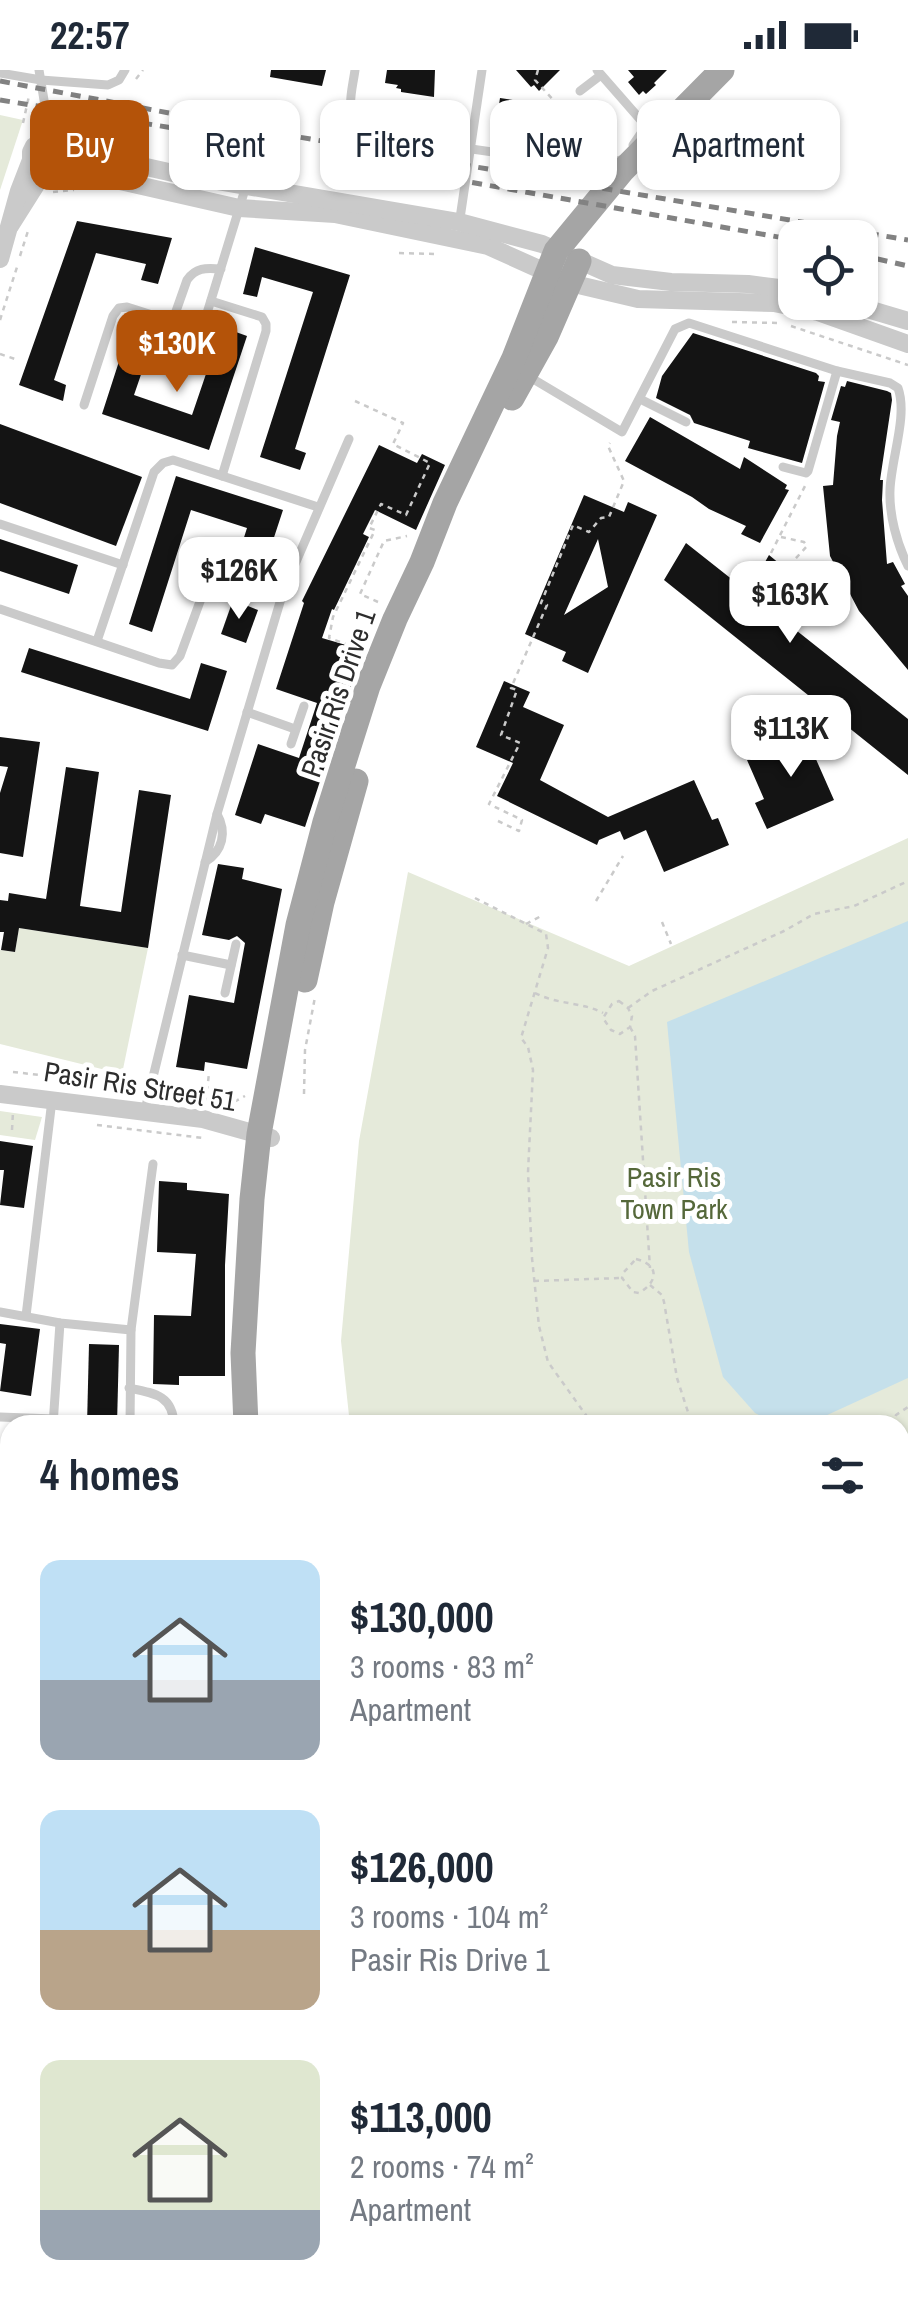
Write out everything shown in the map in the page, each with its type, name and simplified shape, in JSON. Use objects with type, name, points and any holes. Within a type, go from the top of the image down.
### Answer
[{"type":"main road","name":"Pasir Ris Drive 1","points":[[246,1415],[243,1354],[252,1199],[298,924],[368,686],[445,503],[514,358],[563,267],[622,171],[722,70]]},
{"type":"main road","name":"Pasir Ris Drive 1","points":[[254,1415],[256,1276],[265,1136],[338,840],[400,642],[458,504],[546,337],[563,267]]},
{"type":"street","points":[[149,183],[239,208],[335,214],[524,239],[563,267],[638,299],[774,303],[818,312],[908,344]]},
{"type":"street","points":[[0,259],[10,226],[30,187]]},
{"type":"street","points":[[265,190],[458,231]]},
{"type":"street","points":[[563,267],[671,282],[778,288]]},
{"type":"street","points":[[878,313],[908,322]]},
{"type":"street","name":"Pasir Ris Street 51","points":[[0,1094],[203,1119],[265,1136]]},
{"type":"lane","points":[[3,72],[108,85],[119,80],[125,70]]},
{"type":"lane","points":[[355,70],[350,113],[367,134],[591,166],[617,162],[646,126],[599,73],[580,92]]},
{"type":"lane","points":[[458,231],[482,70]]},
{"type":"lane","points":[[221,268],[192,272],[171,320],[161,362],[180,370],[192,362],[221,268],[239,208],[245,190]]},
{"type":"lane","points":[[211,300],[262,318],[266,324],[222,476]]},
{"type":"lane","points":[[84,404],[119,308],[171,320]]},
{"type":"lane","points":[[525,375],[622,432],[676,329],[689,323],[838,372],[890,383],[898,388],[902,398],[890,490],[892,520],[908,566]]},
{"type":"lane","points":[[782,467],[808,473],[838,372]]},
{"type":"lane","points":[[640,398],[686,422]]},
{"type":"lane","points":[[145,1110],[216,814],[283,592],[349,439]]},
{"type":"lane","points":[[97,641],[154,472],[163,464],[173,460],[318,507]]},
{"type":"lane","points":[[0,524],[123,565]]},
{"type":"lane","points":[[0,609],[159,664],[172,664],[180,656],[214,566]]},
{"type":"lane","points":[[291,744],[304,706]]},
{"type":"lane","points":[[248,712],[295,729]]},
{"type":"lane","points":[[225,994],[236,944]]},
{"type":"lane","points":[[182,955],[231,965]]},
{"type":"lane","points":[[26,1316],[52,1100]]},
{"type":"lane","points":[[130,1415],[131,1330],[153,1164]]},
{"type":"lane","points":[[0,1312],[131,1330]]},
{"type":"lane","points":[[53,1415],[60,1323]]},
{"type":"lane","points":[[129,1388],[156,1394],[169,1404],[174,1415]]},
{"type":"path","points":[[538,70],[535,80],[553,100]]},
{"type":"path","points":[[23,123],[37,78]]},
{"type":"path","points":[[50,192],[77,190]]},
{"type":"path","points":[[0,320],[29,228]]},
{"type":"path","points":[[399,253],[436,254]]},
{"type":"path","points":[[782,322],[908,365]]},
{"type":"path","points":[[0,354],[15,360]]},
{"type":"path","points":[[355,401],[403,424],[394,444],[430,463],[406,515],[381,504],[369,528],[375,530],[333,617],[329,638],[366,650]]},
{"type":"path","points":[[498,821],[518,831],[522,820],[489,804],[520,743],[501,735],[517,690],[511,688],[547,605],[541,603],[573,525],[588,532],[601,518],[609,517],[624,481],[608,446]]},
{"type":"path","points":[[771,553],[804,494],[808,473]]},
{"type":"path","points":[[780,536],[807,546],[788,567]]},
{"type":"path","points":[[384,542],[360,594],[385,604]]},
{"type":"path","points":[[596,901],[623,856]]},
{"type":"path","points":[[628,1008],[652,991],[814,914],[854,906],[908,882]]},
{"type":"path","points":[[475,898],[546,934],[548,948],[521,1038],[528,1047],[533,1070],[528,1172],[534,1281],[544,1354],[585,1415]]},
{"type":"path","points":[[524,924],[542,915]]},
{"type":"path","points":[[662,922],[671,944]]},
{"type":"path","points":[[303,991],[316,994],[305,1050],[304,1094]]},
{"type":"path","points":[[534,992],[604,1014]]},
{"type":"path","points":[[630,1027],[614,1033],[605,1024],[604,1014],[612,1004],[619,1001],[628,1008],[635,1036],[650,1268]]},
{"type":"path","points":[[12,1072],[150,1087],[206,1102],[230,1104],[251,1093]]},
{"type":"path","points":[[206,1102],[209,1072]]},
{"type":"path","points":[[636,1259],[641,1259],[654,1276],[650,1285],[637,1293],[622,1278],[636,1259]]},
{"type":"path","points":[[534,1281],[622,1278]]},
{"type":"path","points":[[650,1285],[664,1302],[676,1378],[689,1415]]},
{"type":"green space","points":[[0,115],[23,120],[0,190]]},
{"type":"green space","name":"Pasir Ris Town Park","points":[[908,838],[908,1415],[349,1415],[341,1341],[359,1141],[408,872],[629,966]]},
{"type":"green space","points":[[19,928],[148,948],[122,1074],[0,1044],[0,950],[15,952]]},
{"type":"green space","points":[[0,1111],[42,1117],[35,1140],[0,1135]]},
{"type":"water","points":[[908,921],[908,1378],[827,1415],[759,1415],[723,1377],[689,1252],[667,1022]]},
{"type":"building","points":[[271,70],[326,70],[322,86],[270,77]]},
{"type":"building","points":[[387,70],[435,70],[434,97],[401,92],[396,88],[398,85],[385,83]]},
{"type":"building","points":[[516,70],[560,70],[539,91]]},
{"type":"building","points":[[628,70],[667,70],[646,94],[643,91],[639,95],[628,82],[634,77]]},
{"type":"building","points":[[77,221],[172,238],[158,284],[141,280],[146,264],[96,253],[54,380],[66,385],[63,401],[19,385]]},
{"type":"building","points":[[255,247],[350,275],[295,449],[306,453],[300,470],[260,457],[313,292],[262,277],[257,297],[243,294]]},
{"type":"building","points":[[222,327],[247,336],[209,450],[102,414],[123,349],[147,357],[134,395],[192,415]]},
{"type":"building","points":[[693,333],[816,373],[818,381],[825,382],[802,463],[748,448],[750,441],[694,423],[690,415],[656,398],[662,376]]},
{"type":"building","points":[[847,381],[891,393],[880,480],[887,564],[893,562],[908,596],[908,670],[859,611],[830,556],[823,486],[833,485],[840,422],[831,420],[841,386],[845,387]]},
{"type":"building","points":[[650,417],[740,469],[744,457],[787,485],[785,489],[789,490],[760,543],[741,534],[746,526],[625,461]]},
{"type":"building","points":[[0,424],[142,477],[116,546],[0,503]]},
{"type":"building","points":[[379,445],[417,463],[422,454],[445,465],[416,530],[375,510],[363,534],[369,537],[332,609],[322,638],[363,650],[305,827],[265,814],[261,824],[235,815],[258,744],[299,758],[317,703],[276,689],[302,601]]},
{"type":"building","points":[[176,476],[283,510],[260,580],[233,572],[247,528],[191,510],[152,632],[129,624]]},
{"type":"building","points":[[584,495],[624,512],[628,502],[657,515],[588,673],[562,661],[566,652],[525,634]],"holes":[[[598,539],[608,587],[564,615]]]},
{"type":"building","points":[[0,539],[78,565],[69,594],[0,571]]},
{"type":"building","points":[[686,543],[748,592],[769,555],[809,588],[787,623],[908,719],[908,775],[664,580]]},
{"type":"building","points":[[233,600],[258,610],[246,643],[221,634]]},
{"type":"building","points":[[29,648],[190,699],[201,663],[227,671],[208,731],[21,672]]},
{"type":"building","points":[[504,681],[530,692],[523,707],[564,725],[540,780],[608,817],[694,780],[712,820],[718,818],[729,845],[664,872],[646,830],[624,840],[620,831],[599,840],[597,845],[497,796],[513,763],[476,747]]},
{"type":"building","points":[[814,732],[828,743],[824,753],[815,757],[834,800],[767,829],[755,803],[764,799],[747,760]]},
{"type":"building","points":[[0,737],[40,742],[23,857],[0,853],[0,793],[8,767],[0,766]]},
{"type":"building","points":[[66,767],[99,772],[80,906],[121,912],[139,790],[171,795],[148,948],[19,928],[15,952],[1,950],[4,932],[0,932],[0,900],[8,901],[9,893],[46,899]]},
{"type":"building","points":[[218,864],[244,868],[242,879],[282,889],[247,1069],[205,1062],[204,1071],[176,1067],[189,995],[234,1003],[245,943],[237,936],[229,940],[202,935]]},
{"type":"building","points":[[0,1141],[33,1146],[24,1208],[0,1205],[4,1170],[0,1170]]},
{"type":"building","points":[[159,1181],[187,1183],[187,1190],[229,1194],[225,1376],[179,1376],[179,1385],[153,1384],[154,1315],[191,1316],[196,1254],[157,1252]]},
{"type":"building","points":[[0,1324],[40,1329],[31,1396],[0,1391],[6,1344],[0,1343]]},
{"type":"building","points":[[89,1344],[119,1345],[117,1415],[87,1415]]},
{"type":"railway","points":[[0,81],[275,133],[908,240]]},
{"type":"railway","points":[[0,100],[169,127]]},
{"type":"railway","points":[[470,182],[778,237]]},
{"type":"railway","points":[[878,259],[908,266]]}]
